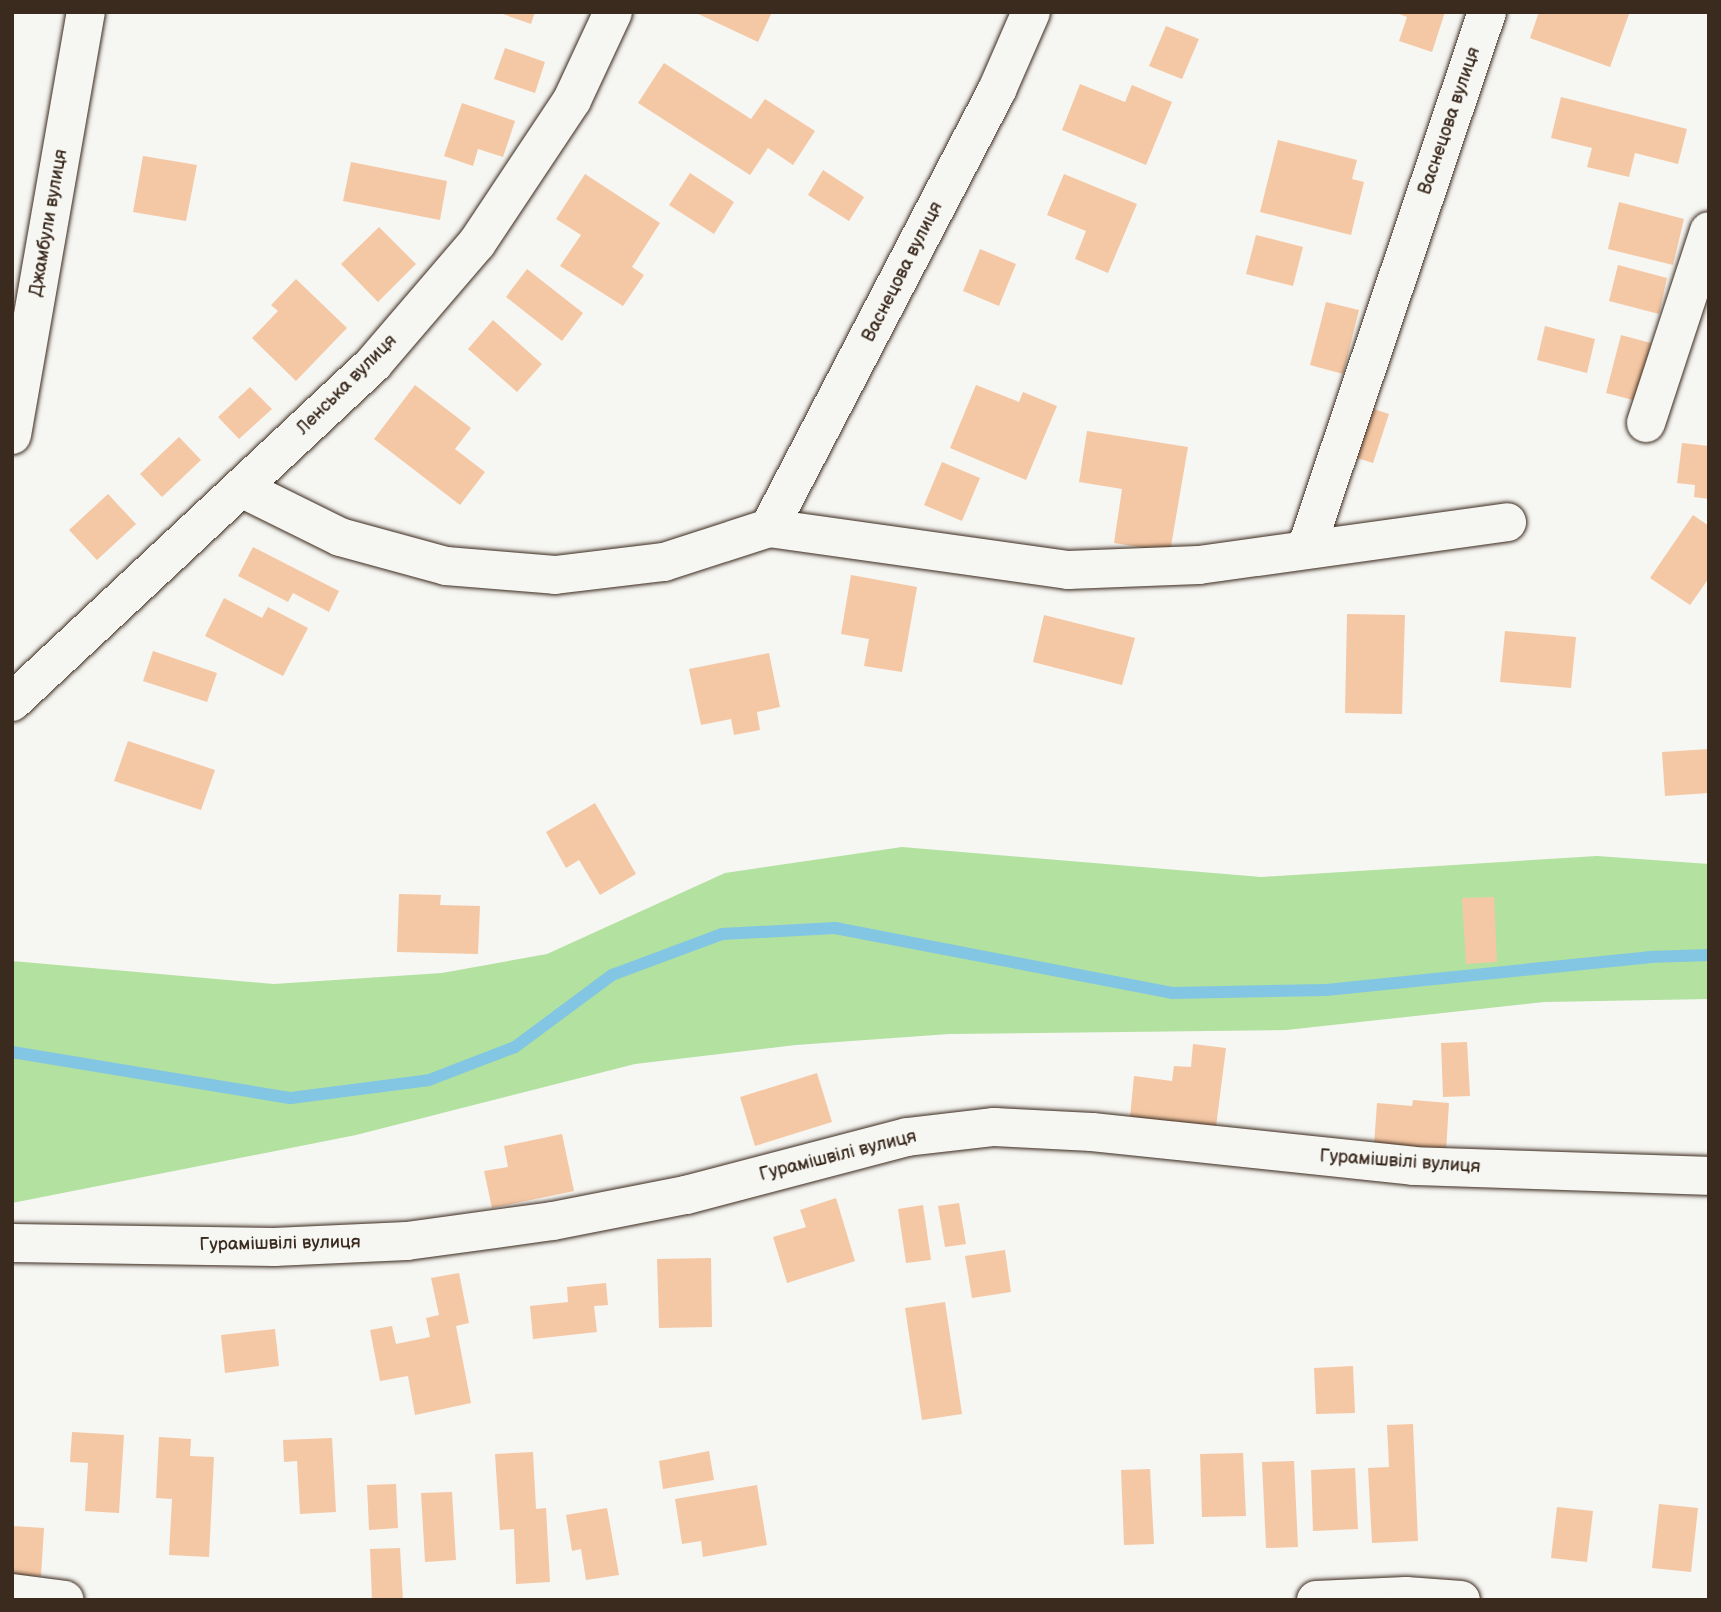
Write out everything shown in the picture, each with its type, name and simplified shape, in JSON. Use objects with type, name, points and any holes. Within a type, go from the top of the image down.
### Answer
[{"type":"street","name":"Джамбули вулиця","points":[[12,435],[86,12]]},
{"type":"street","name":"Ленська вулиця","points":[[12,702],[374,363],[477,243],[572,100],[613,12]]},
{"type":"street","name":"Васнецова вулиця","points":[[769,528],[997,89],[1031,12]]},
{"type":"street","name":"Васнецова вулиця","points":[[1306,549],[1487,12]]},
{"type":"street","points":[[1646,423],[1709,231]]},
{"type":"street","points":[[241,488],[340,537],[446,566],[555,575],[664,562],[769,528],[1068,570],[1199,565],[1507,522]]},
{"type":"street","name":"Гурамішвілі вулиця","points":[[12,1243],[274,1247],[407,1241],[554,1221],[686,1195],[907,1137],[994,1127],[1092,1132],[1413,1166],[1709,1176]]},
{"type":"street","points":[[12,1593],[65,1600]]},
{"type":"street","points":[[1316,1600],[1406,1596],[1461,1600]]},
{"type":"green space","points":[[902,847],[1261,877],[1597,856],[1709,864],[1709,999],[1544,1002],[1286,1030],[949,1034],[796,1045],[635,1064],[356,1135],[12,1203],[12,961],[274,984],[442,973],[547,954],[725,873]]},
{"type":"building","points":[[497,12],[535,12],[531,24]]},
{"type":"building","points":[[694,12],[772,12],[758,42]]},
{"type":"building","points":[[1394,12],[1445,12],[1432,52],[1399,41],[1407,17]]},
{"type":"building","points":[[1539,12],[1629,14],[1610,67],[1530,38]]},
{"type":"building","points":[[1166,26],[1199,39],[1182,79],[1149,66]]},
{"type":"building","points":[[505,48],[545,62],[535,93],[494,79]]},
{"type":"building","points":[[664,63],[751,119],[765,99],[815,131],[793,165],[768,148],[750,175],[638,103]]},
{"type":"building","points":[[1080,84],[1125,102],[1132,85],[1172,102],[1146,165],[1062,130]]},
{"type":"building","points":[[1561,97],[1687,129],[1678,164],[1635,153],[1629,177],[1587,167],[1592,148],[1551,138]]},
{"type":"building","points":[[462,103],[515,121],[503,157],[478,149],[473,166],[444,156]]},
{"type":"building","points":[[1278,140],[1357,160],[1352,179],[1364,182],[1351,235],[1260,212]]},
{"type":"building","points":[[143,156],[197,165],[186,221],[133,212]]},
{"type":"building","points":[[351,162],[447,181],[440,220],[343,201]]},
{"type":"building","points":[[823,170],[864,197],[849,221],[808,195]]},
{"type":"building","points":[[690,173],[734,202],[714,234],[669,205]]},
{"type":"building","points":[[585,174],[660,223],[632,267],[644,275],[623,306],[560,266],[581,235],[556,219]]},
{"type":"building","points":[[1064,174],[1137,204],[1108,273],[1075,259],[1086,231],[1047,215]]},
{"type":"building","points":[[1619,202],[1684,219],[1673,265],[1608,249]]},
{"type":"building","points":[[379,227],[416,264],[378,302],[341,264]]},
{"type":"building","points":[[1256,235],[1303,247],[1293,286],[1246,274]]},
{"type":"building","points":[[980,249],[1016,264],[999,306],[963,291]]},
{"type":"building","points":[[1618,265],[1667,278],[1659,314],[1609,301]]},
{"type":"building","points":[[527,269],[583,313],[562,341],[506,297]]},
{"type":"building","points":[[296,279],[347,328],[296,381],[252,338],[278,311],[271,305]]},
{"type":"building","points":[[1326,302],[1359,310],[1343,374],[1310,365]]},
{"type":"building","points":[[493,320],[542,364],[517,392],[468,349]]},
{"type":"building","points":[[1545,326],[1595,339],[1587,373],[1537,360]]},
{"type":"building","points":[[1621,335],[1651,343],[1637,401],[1606,393]]},
{"type":"building","points":[[415,385],[471,428],[455,449],[485,472],[460,505],[374,439]]},
{"type":"building","points":[[976,385],[1019,402],[1023,392],[1057,406],[1026,480],[950,448]]},
{"type":"building","points":[[250,387],[272,409],[239,439],[218,417]]},
{"type":"building","points":[[1371,408],[1389,414],[1373,463],[1354,457]]},
{"type":"building","points":[[1087,431],[1188,447],[1170,552],[1114,543],[1122,489],[1079,482]]},
{"type":"building","points":[[179,437],[201,460],[162,497],[140,474]]},
{"type":"building","points":[[1682,443],[1709,446],[1709,499],[1694,497],[1695,485],[1677,483]]},
{"type":"building","points":[[942,462],[980,478],[962,521],[924,505]]},
{"type":"building","points":[[108,494],[136,524],[97,560],[69,530]]},
{"type":"building","points":[[1693,515],[1709,526],[1709,578],[1690,605],[1650,578]]},
{"type":"building","points":[[253,547],[339,591],[329,612],[293,593],[288,602],[238,576]]},
{"type":"building","points":[[851,575],[917,587],[902,672],[864,666],[869,639],[841,634]]},
{"type":"building","points":[[224,598],[262,618],[268,607],[308,628],[283,676],[205,636]]},
{"type":"building","points":[[1347,614],[1405,615],[1402,714],[1345,713]]},
{"type":"building","points":[[1044,615],[1135,638],[1122,685],[1033,662]]},
{"type":"building","points":[[1505,631],[1576,637],[1571,688],[1500,682]]},
{"type":"building","points":[[153,651],[217,673],[207,702],[143,681]]},
{"type":"building","points":[[769,653],[780,707],[757,712],[760,730],[734,735],[731,719],[701,725],[689,669]]},
{"type":"building","points":[[128,741],[215,770],[201,810],[114,781]]},
{"type":"building","points":[[1709,749],[1709,793],[1665,796],[1662,752]]},
{"type":"building","points":[[595,803],[636,874],[600,895],[579,860],[566,868],[546,832]]},
{"type":"building","points":[[399,894],[441,895],[440,905],[480,906],[478,954],[397,952]]},
{"type":"building","points":[[1494,897],[1497,962],[1466,964],[1462,898]]},
{"type":"building","points":[[1467,1042],[1470,1096],[1443,1097],[1441,1043]]},
{"type":"building","points":[[1193,1044],[1226,1048],[1216,1127],[1130,1117],[1134,1076],[1172,1081],[1174,1066],[1191,1067]]},
{"type":"building","points":[[817,1073],[832,1122],[755,1146],[740,1097]]},
{"type":"building","points":[[1413,1100],[1449,1103],[1446,1151],[1374,1145],[1377,1103],[1412,1106]]},
{"type":"building","points":[[562,1134],[574,1191],[492,1208],[484,1171],[508,1167],[504,1146]]},
{"type":"building","points":[[836,1198],[855,1261],[787,1283],[773,1237],[806,1227],[800,1210]]},
{"type":"building","points":[[959,1203],[966,1244],[945,1247],[938,1206]]},
{"type":"building","points":[[923,1205],[931,1260],[906,1263],[898,1209]]},
{"type":"building","points":[[1005,1250],[1011,1292],[972,1298],[965,1256]]},
{"type":"building","points":[[711,1258],[712,1327],[659,1328],[657,1259]]},
{"type":"building","points":[[459,1273],[469,1323],[456,1326],[471,1403],[415,1415],[408,1376],[380,1381],[370,1330],[392,1326],[396,1344],[430,1337],[426,1318],[439,1315],[431,1278]]},
{"type":"building","points":[[606,1283],[608,1305],[594,1306],[597,1332],[533,1339],[530,1306],[568,1302],[567,1287]]},
{"type":"building","points":[[945,1302],[962,1414],[922,1420],[905,1308]]},
{"type":"building","points":[[275,1329],[279,1366],[225,1373],[221,1335]]},
{"type":"building","points":[[1353,1366],[1355,1413],[1316,1414],[1314,1368]]},
{"type":"building","points":[[1413,1424],[1418,1541],[1372,1543],[1368,1468],[1389,1467],[1387,1425]]},
{"type":"building","points":[[72,1432],[124,1435],[119,1513],[85,1511],[88,1463],[70,1462]]},
{"type":"building","points":[[159,1437],[191,1439],[190,1456],[214,1457],[209,1557],[169,1555],[172,1499],[156,1498]]},
{"type":"building","points":[[332,1438],[336,1512],[300,1514],[297,1461],[284,1462],[283,1440]]},
{"type":"building","points":[[709,1451],[714,1480],[663,1489],[659,1461]]},
{"type":"building","points":[[533,1452],[536,1509],[546,1508],[550,1582],[516,1584],[514,1529],[500,1530],[495,1454]]},
{"type":"building","points":[[1243,1453],[1246,1516],[1202,1517],[1200,1454]]},
{"type":"building","points":[[1294,1461],[1298,1547],[1266,1548],[1262,1462]]},
{"type":"building","points":[[1355,1468],[1358,1529],[1313,1531],[1311,1470]]},
{"type":"building","points":[[1150,1469],[1154,1544],[1124,1545],[1121,1470]]},
{"type":"building","points":[[396,1484],[398,1528],[369,1530],[367,1485]]},
{"type":"building","points":[[757,1485],[767,1545],[703,1557],[701,1541],[682,1544],[675,1499]]},
{"type":"building","points":[[452,1492],[456,1560],[425,1562],[421,1493]]},
{"type":"building","points":[[1659,1504],[1698,1508],[1691,1572],[1652,1568]]},
{"type":"building","points":[[1557,1507],[1593,1511],[1587,1562],[1551,1558]]},
{"type":"building","points":[[607,1508],[619,1575],[586,1580],[581,1549],[572,1551],[566,1515]]},
{"type":"building","points":[[12,1526],[44,1528],[41,1576],[12,1575]]},
{"type":"building","points":[[400,1548],[403,1600],[372,1600],[370,1549]]},
{"type":"waterway","points":[[12,1052],[291,1098],[429,1080],[515,1047],[612,975],[722,934],[835,928],[1172,993],[1326,990],[1649,957],[1709,955]]}]
